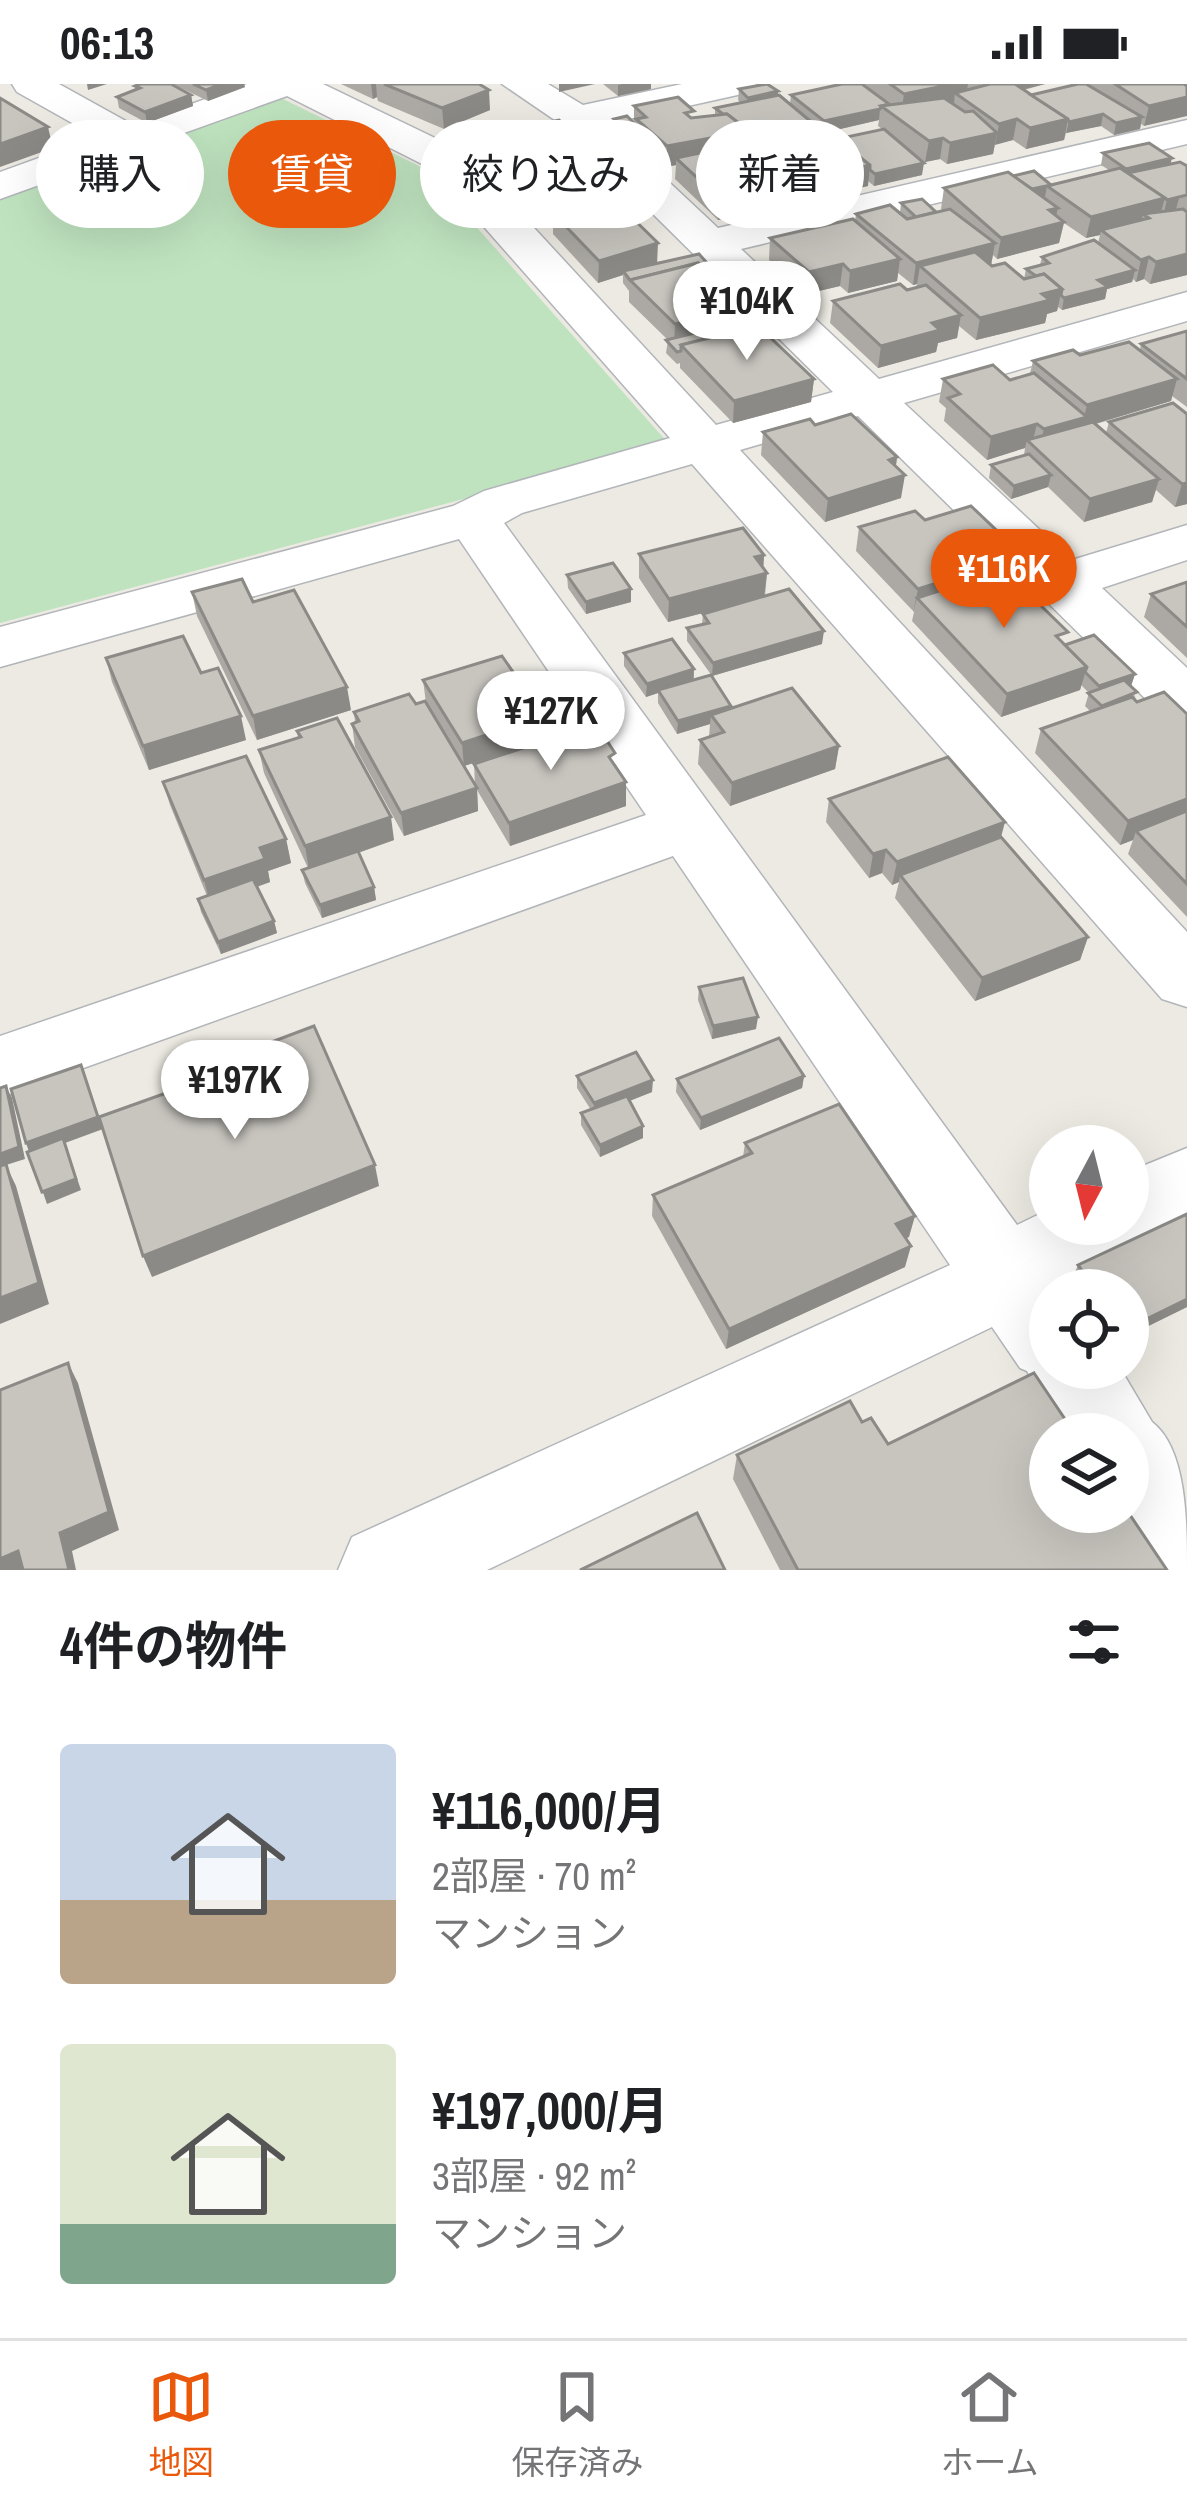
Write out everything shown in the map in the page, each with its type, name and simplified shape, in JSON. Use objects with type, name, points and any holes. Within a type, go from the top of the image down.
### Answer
[{"type":"street","points":[[31,84],[95,120]]},
{"type":"street","points":[[189,120],[284,84]]},
{"type":"street","points":[[293,84],[449,161],[1187,979]]},
{"type":"street","points":[[520,84],[577,118],[1187,703]]},
{"type":"street","points":[[577,118],[737,84]]},
{"type":"street","points":[[709,243],[1187,132]]},
{"type":"street","points":[[0,186],[36,172]]},
{"type":"street","points":[[0,647],[472,518],[503,502],[1187,306]]},
{"type":"street","points":[[472,518],[1021,1297]]},
{"type":"street","points":[[1062,582],[1187,542]]},
{"type":"street","points":[[0,1067],[689,825]]},
{"type":"street","points":[[1149,1200],[1187,1183]]},
{"type":"street","points":[[385,1570],[1021,1297],[1077,1245]]},
{"type":"street","points":[[1149,1487],[1187,1544]]},
{"type":"green space","points":[[275,95],[326,120],[228,120],[228,228],[396,228],[396,155],[420,167],[420,228],[477,228],[669,444],[0,623],[0,199],[36,185],[36,228],[204,228],[204,122]]},
{"type":"building","points":[[140,84],[171,84],[191,95],[145,112],[117,97]]},
{"type":"building","points":[[384,84],[479,84],[489,90],[442,108]]},
{"type":"building","points":[[767,84],[778,91],[748,98],[739,89]]},
{"type":"building","points":[[862,84],[889,104],[823,120],[791,95]]},
{"type":"building","points":[[890,84],[953,84],[904,94]]},
{"type":"building","points":[[990,84],[1015,84],[1068,119],[1030,128],[1017,119],[999,124],[955,93]]},
{"type":"building","points":[[1086,84],[1142,117],[1116,123],[1103,114],[1069,122],[1031,95]]},
{"type":"building","points":[[1115,84],[1184,84],[1187,97],[1149,106]]},
{"type":"building","points":[[779,95],[809,120],[735,120],[715,108]]},
{"type":"building","points":[[678,97],[694,111],[685,113],[691,118],[727,114],[735,120],[696,120],[696,141],[672,145],[672,120],[637,120],[646,117],[634,106]]},
{"type":"building","points":[[0,98],[36,120],[36,131],[0,144]]},
{"type":"building","points":[[944,98],[965,112],[973,111],[997,133],[950,143],[943,138],[929,141],[881,106]]},
{"type":"building","points":[[884,129],[924,163],[875,174],[864,160],[864,133]]},
{"type":"building","points":[[1149,143],[1172,158],[1126,169],[1103,153]]},
{"type":"building","points":[[696,154],[696,177],[676,158]]},
{"type":"building","points":[[1180,162],[1187,166],[1187,195],[1167,200],[1128,173]]},
{"type":"building","points":[[1120,168],[1165,198],[1091,217],[1047,186]]},
{"type":"building","points":[[1034,171],[1051,185],[1032,189],[1013,176]]},
{"type":"building","points":[[1008,172],[1058,208],[1049,210],[1064,222],[1001,238],[944,188]]},
{"type":"building","points":[[922,199],[936,212],[916,217],[901,203]]},
{"type":"building","points":[[890,205],[907,219],[950,209],[995,243],[916,263],[864,221],[864,212]]},
{"type":"building","points":[[1187,212],[1187,254],[1156,262],[1149,257],[1141,260],[1101,230],[1149,218],[1143,214]]},
{"type":"building","points":[[567,228],[643,228],[658,243],[599,261]]},
{"type":"building","points":[[814,228],[864,228],[900,259],[850,271],[843,264],[809,272],[770,238]]},
{"type":"building","points":[[1094,240],[1135,270],[1098,280],[1108,287],[1064,298],[1062,289],[1044,274],[1036,276],[1026,269],[1049,263],[1042,257]]},
{"type":"building","points":[[975,252],[992,266],[1005,263],[1024,279],[1044,274],[1062,289],[1042,294],[1050,300],[980,318],[920,266]]},
{"type":"building","points":[[699,254],[708,264],[630,280],[623,271]]},
{"type":"building","points":[[698,263],[743,307],[675,324],[630,280]]},
{"type":"building","points":[[900,284],[907,290],[926,285],[961,315],[932,323],[940,330],[881,346],[833,301]]},
{"type":"building","points":[[752,319],[764,331],[758,326],[681,345],[677,352],[666,340]]},
{"type":"building","points":[[758,326],[814,379],[734,401],[681,345]]},
{"type":"building","points":[[1187,331],[1187,379],[1141,344]]},
{"type":"building","points":[[1129,342],[1177,379],[1087,405],[1033,361],[1073,350],[1080,355]]},
{"type":"building","points":[[993,365],[1010,380],[1034,373],[1087,417],[991,437],[948,398],[960,394],[943,379]]},
{"type":"building","points":[[1173,403],[1187,414],[1187,483],[1182,484],[1109,422]]},
{"type":"building","points":[[851,414],[897,457],[889,460],[905,475],[828,499],[763,432],[810,419],[815,425]]},
{"type":"building","points":[[1093,422],[1159,479],[1090,499],[1027,440]]},
{"type":"building","points":[[1029,454],[1051,475],[1014,486],[991,465]]},
{"type":"building","points":[[971,506],[1012,545],[974,558],[985,568],[918,589],[859,527],[915,511],[925,520]]},
{"type":"building","points":[[743,528],[764,555],[755,557],[767,573],[669,599],[639,554]]},
{"type":"building","points":[[613,563],[631,589],[586,602],[567,575]]},
{"type":"building","points":[[1004,570],[1068,632],[1056,636],[1087,667],[1007,694],[917,598]]},
{"type":"building","points":[[242,579],[253,602],[294,590],[347,687],[253,716],[192,592]]},
{"type":"building","points":[[1187,582],[1187,627],[1151,594]]},
{"type":"building","points":[[789,589],[824,631],[713,663],[687,628],[709,623],[703,614]]},
{"type":"building","points":[[1094,635],[1135,674],[1099,686],[1065,645]]},
{"type":"building","points":[[183,636],[201,673],[218,668],[241,716],[143,746],[106,658]]},
{"type":"building","points":[[672,639],[694,669],[647,684],[624,653]]},
{"type":"building","points":[[502,656],[522,685],[556,675],[576,706],[462,743],[423,680]]},
{"type":"building","points":[[711,675],[731,706],[678,721],[658,690]]},
{"type":"building","points":[[1124,680],[1137,692],[1102,706],[1088,693]]},
{"type":"building","points":[[792,688],[839,746],[732,783],[700,740],[724,732],[711,715]]},
{"type":"building","points":[[1164,692],[1187,714],[1187,799],[1128,821],[1041,729],[1132,697],[1137,702]]},
{"type":"building","points":[[409,694],[416,704],[425,701],[477,788],[401,813],[352,724],[359,721],[354,712]]},
{"type":"building","points":[[337,718],[391,817],[305,846],[259,750],[301,737],[297,731]]},
{"type":"building","points":[[596,724],[615,753],[609,757],[626,782],[509,823],[474,764]]},
{"type":"building","points":[[246,756],[286,839],[260,848],[265,859],[204,880],[163,782]]},
{"type":"building","points":[[948,757],[1005,822],[897,862],[886,850],[873,854],[829,799]]},
{"type":"building","points":[[1187,811],[1187,884],[1136,831]]},
{"type":"building","points":[[1001,837],[1088,937],[982,978],[900,875]]},
{"type":"building","points":[[358,851],[374,887],[320,905],[302,870]]},
{"type":"building","points":[[253,879],[274,921],[218,942],[198,899]]},
{"type":"building","points":[[743,978],[758,1017],[713,1026],[699,987]]},
{"type":"building","points":[[314,1026],[375,1165],[143,1256],[99,1117],[225,1072],[221,1061]]},
{"type":"building","points":[[779,1038],[804,1076],[701,1118],[677,1079]]},
{"type":"building","points":[[636,1052],[653,1080],[594,1103],[577,1076]]},
{"type":"building","points":[[81,1065],[98,1117],[26,1143],[11,1089]]},
{"type":"building","points":[[6,1086],[19,1147],[0,1154],[0,1088]]},
{"type":"building","points":[[627,1096],[643,1126],[600,1145],[581,1113]]},
{"type":"building","points":[[839,1104],[915,1216],[896,1224],[911,1246],[729,1329],[653,1195],[752,1153],[745,1143]]},
{"type":"building","points":[[63,1138],[76,1179],[42,1192],[27,1152]]},
{"type":"building","points":[[6,1164],[39,1283],[0,1298],[0,1166]]},
{"type":"building","points":[[1187,1214],[1187,1299],[1149,1318],[1149,1269],[1081,1269],[1078,1265],[1121,1245],[1149,1245],[1149,1232]]},
{"type":"building","points":[[68,1363],[109,1512],[60,1533],[69,1570],[23,1570],[18,1551],[0,1559],[0,1390]]},
{"type":"building","points":[[1029,1375],[1029,1389],[1045,1389],[1061,1413],[1029,1413],[1029,1533],[1142,1533],[1167,1570],[798,1570],[737,1455],[850,1401],[862,1422],[871,1418],[888,1444]]},
{"type":"building","points":[[697,1513],[725,1570],[580,1570]]}]
